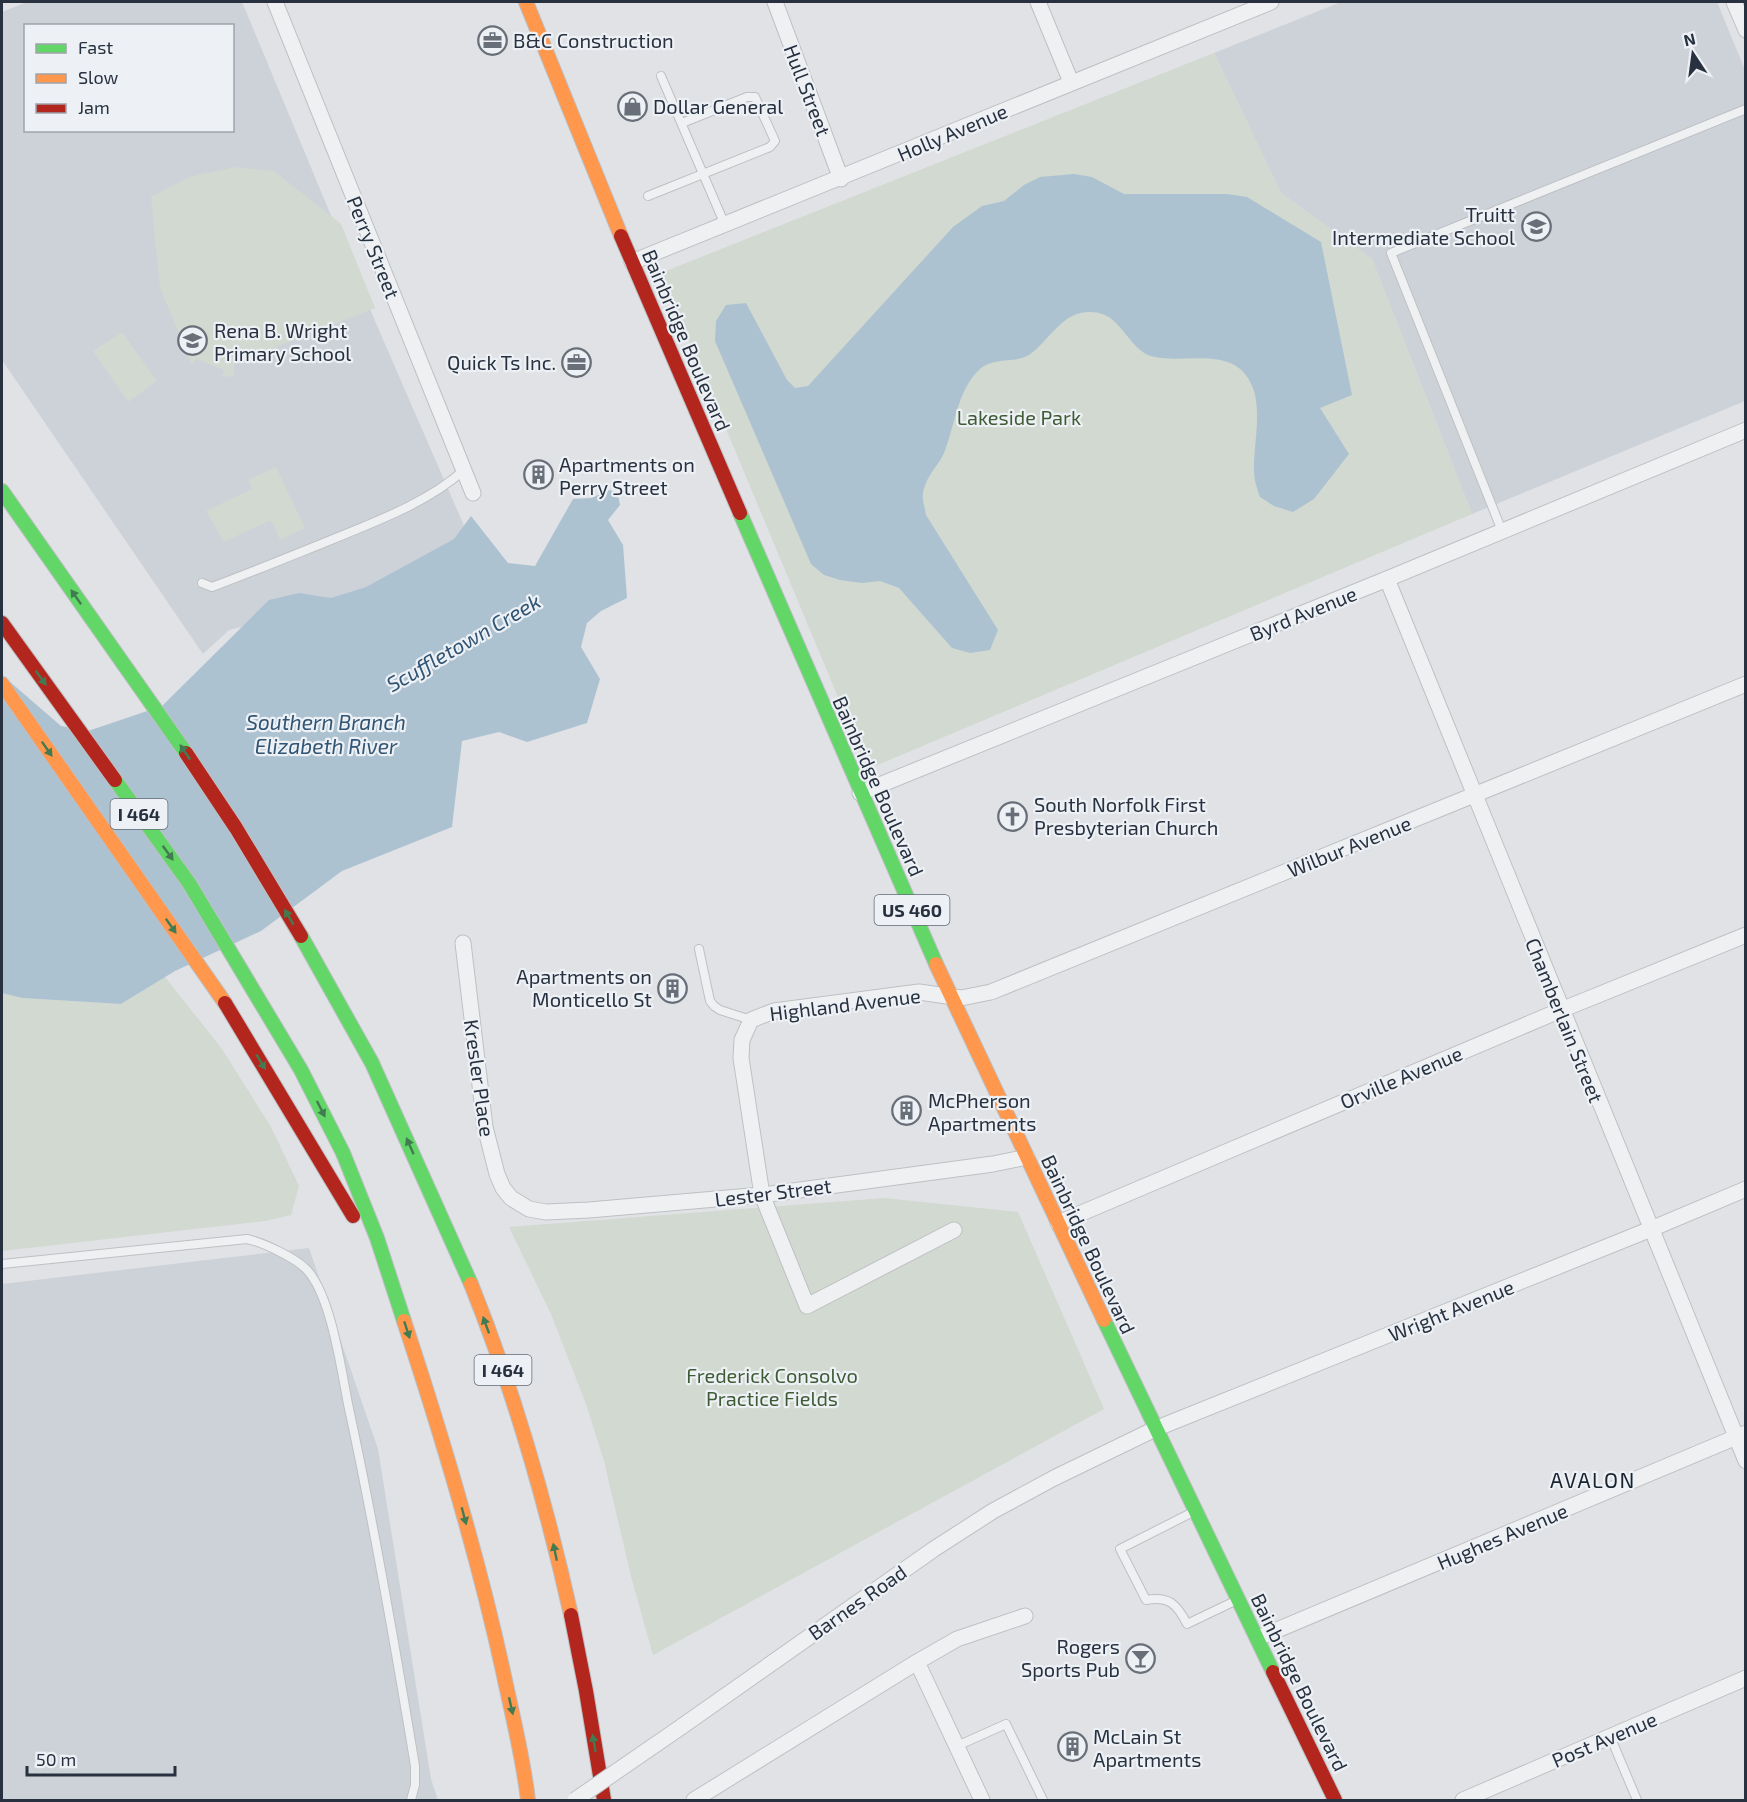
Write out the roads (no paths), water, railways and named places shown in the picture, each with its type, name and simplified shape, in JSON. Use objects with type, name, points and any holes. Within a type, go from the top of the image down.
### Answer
[{"type":"main road","name":"Bainbridge Boulevard","points":[[526,2],[632,262],[860,793],[950,996],[1155,1429],[1335,1800]]},
{"type":"main road","name":"I 464","points":[[2,491],[237,830],[356,1032],[377,1073],[453,1240],[502,1366],[555,1548],[581,1670],[604,1800]]},
{"type":"main road","name":"I 464","points":[[4,627],[189,883],[301,1070],[343,1153],[377,1238],[440,1429],[492,1622],[525,1772],[528,1800]]},
{"type":"main road","points":[[2,684],[231,1012],[388,1274]]},
{"type":"street","name":"Perry Street","points":[[275,2],[473,493]]},
{"type":"street","name":"Hull Street","points":[[775,2],[841,178]]},
{"type":"street","points":[[1038,2],[1071,82]]},
{"type":"street","name":"Holly Avenue","points":[[632,262],[1271,2]]},
{"type":"street","points":[[1734,2],[1746,30]]},
{"type":"street","name":"Byrd Avenue","points":[[860,793],[1387,579],[1746,429]]},
{"type":"street","name":"Chamberlain Street","points":[[1387,579],[1650,1229],[1741,1435],[1746,1461]]},
{"type":"street","name":"Wilbur Avenue","points":[[950,996],[973,997],[991,992],[1746,684]]},
{"type":"street","name":"Orville Avenue","points":[[1058,1223],[1561,1010],[1746,935]]},
{"type":"street","name":"Kresler Place","points":[[463,943],[485,1127],[503,1188],[520,1204]]},
{"type":"street","name":"Highland Avenue","points":[[748,1024],[774,1011],[920,992],[950,996]]},
{"type":"street","points":[[748,1024],[742,1040],[741,1058],[762,1195],[807,1306],[954,1230]]},
{"type":"street","name":"Lester Street","points":[[520,1204],[529,1209],[546,1212],[762,1195],[993,1164],[1027,1157]]},
{"type":"street","name":"Wright Avenue","points":[[1155,1429],[1746,1189]]},
{"type":"street","name":"Barnes Road","points":[[574,1800],[993,1510],[1155,1429]]},
{"type":"street","name":"Hughes Avenue","points":[[1258,1638],[1741,1435]]},
{"type":"street","points":[[694,1800],[957,1639],[1025,1616]]},
{"type":"street","points":[[917,1662],[982,1800]]},
{"type":"street","name":"Post Avenue","points":[[1462,1800],[1746,1678]]},
{"type":"lane","points":[[662,76],[725,225]]},
{"type":"lane","points":[[648,196],[770,147],[775,141],[755,97],[747,97],[682,123]]},
{"type":"lane","points":[[1502,531],[1391,253],[1746,109]]},
{"type":"lane","points":[[202,583],[212,587],[361,528],[425,498],[464,470]]},
{"type":"lane","points":[[699,949],[710,1001],[714,1006],[748,1024]]},
{"type":"lane","points":[[2,1264],[247,1239],[261,1242],[306,1269],[318,1287],[330,1321],[364,1480],[386,1593],[415,1766],[415,1785],[411,1800]]},
{"type":"lane","points":[[1195,1511],[1120,1549],[1146,1600],[1172,1602],[1179,1608],[1187,1624],[1239,1599]]},
{"type":"lane","points":[[957,1746],[1006,1724],[1043,1800]]},
{"type":"lane","points":[[1611,1736],[1637,1800]]},
{"type":"water","points":[[1074,174],[1092,177],[1124,194],[1227,194],[1247,197],[1321,242],[1352,395],[1320,408],[1349,454],[1314,499],[1293,512],[1274,506],[1260,497],[1255,481],[1257,408],[1255,395],[1245,374],[1236,366],[1215,359],[1166,358],[1146,354],[1111,318],[1091,312],[1073,316],[1027,356],[985,365],[972,378],[961,398],[944,453],[925,486],[923,498],[926,515],[998,630],[990,650],[970,653],[952,648],[899,588],[880,581],[862,583],[840,580],[824,575],[811,564],[715,341],[716,321],[726,305],[746,303],[787,380],[795,388],[808,386],[953,227],[982,206],[1004,201],[1024,185],[1040,177]]},
{"type":"water","name":"Southern Branch Elizabeth River","points":[[610,490],[618,495],[620,505],[608,520],[623,545],[627,598],[601,611],[587,623],[581,647],[600,679],[587,723],[527,742],[499,732],[462,741],[452,827],[342,871],[261,931],[175,971],[121,1004],[22,998],[2,993],[2,675],[61,726],[88,731],[162,706],[269,600],[299,593],[331,598],[366,587],[454,539],[471,516],[508,563],[535,566],[573,499],[591,498]]},
{"type":"place","name":"B&C Construction","points":[[492,40]]},
{"type":"place","name":"Dollar General","points":[[632,106]]},
{"type":"place","name":"Truitt Intermediate School","points":[[1536,226]]},
{"type":"place","name":"Rena B. Wright Primary School","points":[[193,341]]},
{"type":"place","name":"Quick Ts Inc.","points":[[577,362]]},
{"type":"place","name":"Apartments on Perry Street","points":[[538,475]]},
{"type":"place","name":"South Norfolk First Presbyterian Church","points":[[1013,816]]},
{"type":"place","name":"Apartments on Monticello St","points":[[673,988]]},
{"type":"place","name":"McPherson Apartments","points":[[907,1111]]},
{"type":"place","name":"Rogers Sports Pub","points":[[1141,1658]]},
{"type":"place","name":"McLain St Apartments","points":[[1072,1747]]},
{"type":"district","name":"AVALON","points":[[1593,1479]]},
{"type":"park label","name":"Lakeside Park","points":[[1019,417]]},
{"type":"park label","name":"Frederick Consolvo Practice Fields","points":[[772,1386]]},
{"type":"water label","name":"Scuffletown Creek","points":[[463,642]]}]
